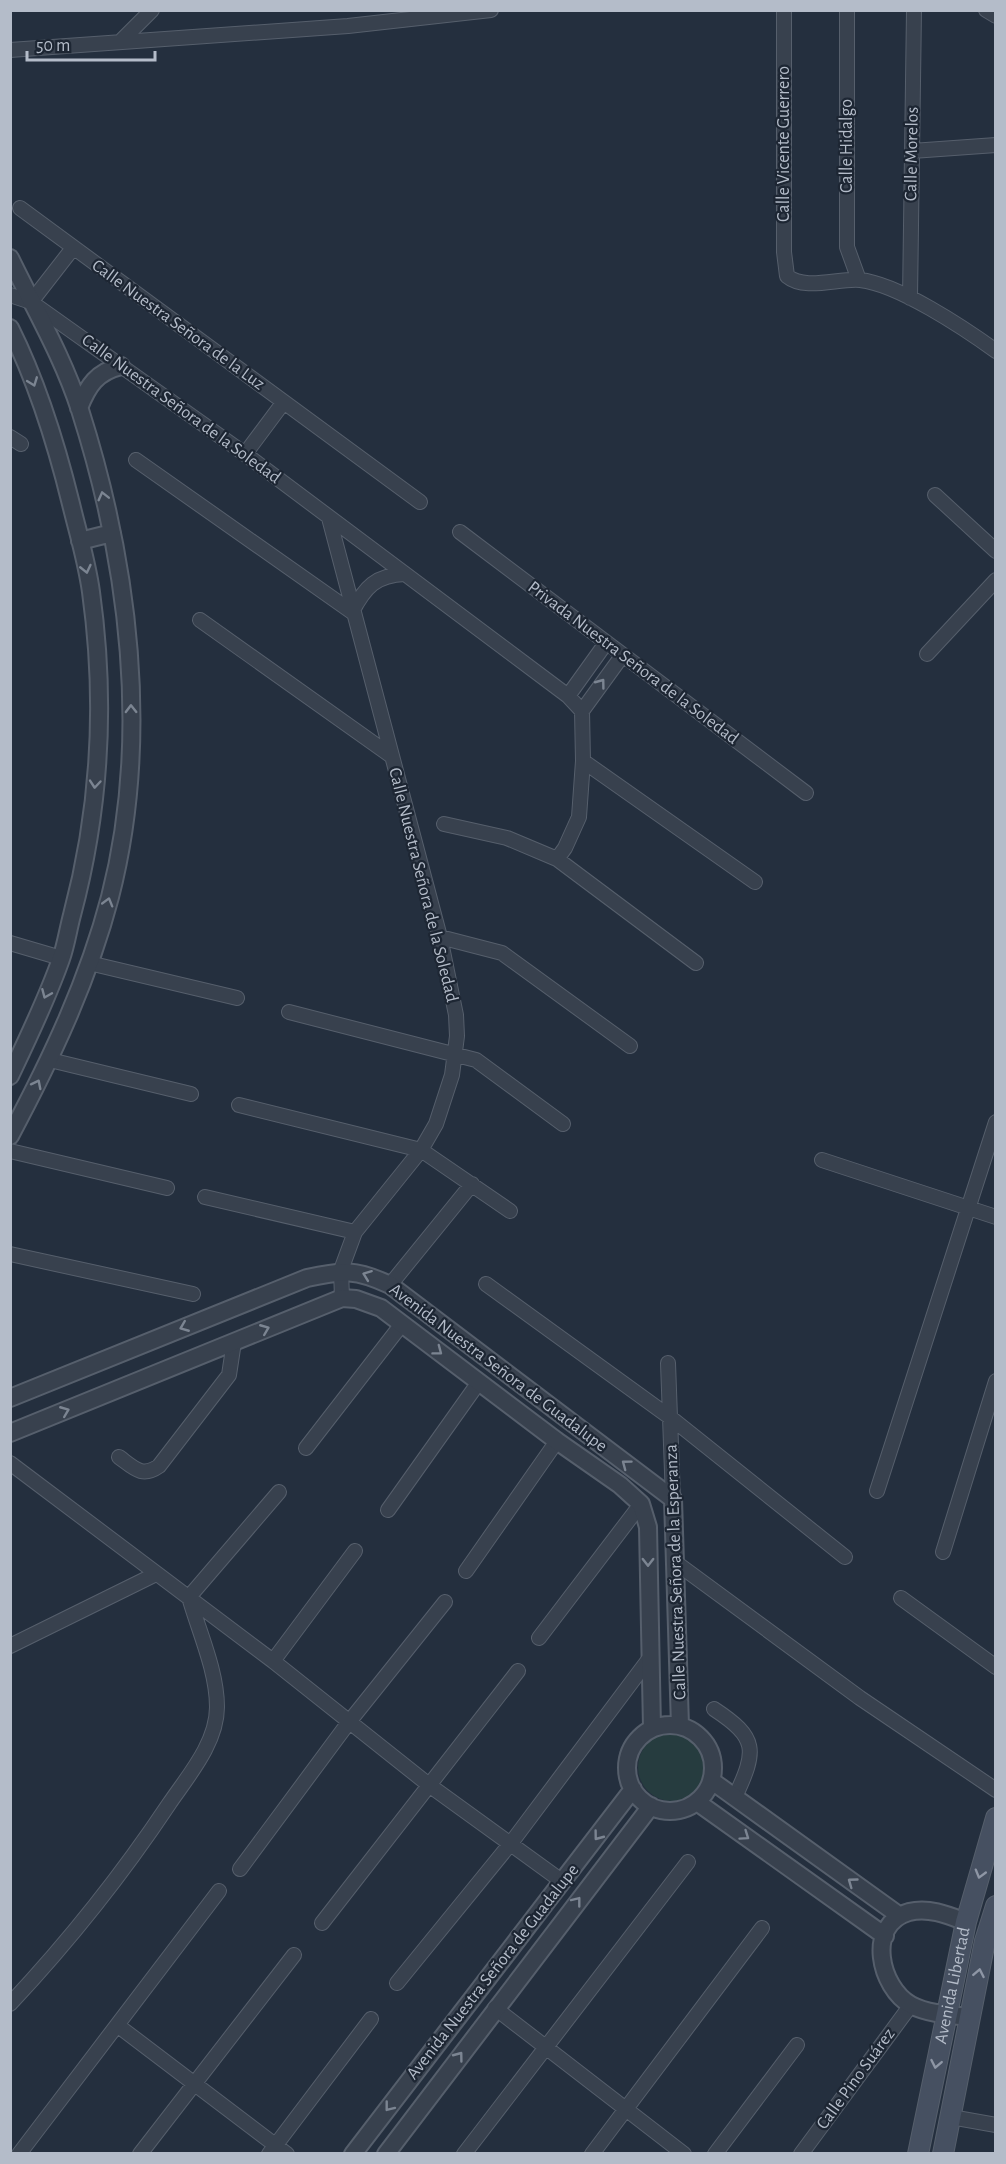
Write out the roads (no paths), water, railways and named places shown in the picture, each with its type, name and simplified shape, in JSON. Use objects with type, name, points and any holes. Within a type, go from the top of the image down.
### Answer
[{"type":"main road","name":"Avenida Libertad","points":[[918,2154],[966,1922],[996,1818]]},
{"type":"main road","name":"Avenida Libertad","points":[[943,2154],[985,1941],[996,1906]]},
{"type":"street","points":[[122,40],[152,10]]},
{"type":"street","points":[[10,50],[122,40],[348,26],[491,10]]},
{"type":"street","name":"Calle Vicente Guerrero","points":[[784,10],[784,252],[787,276],[801,283],[859,280]]},
{"type":"street","name":"Calle Hidalgo","points":[[847,10],[847,247],[859,280]]},
{"type":"street","name":"Calle Morelos","points":[[910,298],[914,10]]},
{"type":"street","points":[[986,10],[996,16]]},
{"type":"street","points":[[912,151],[996,146]]},
{"type":"street","name":"Calle Nuestra Señora de la Luz","points":[[20,208],[420,502]]},
{"type":"street","points":[[31,302],[73,248]]},
{"type":"street","points":[[10,258],[59,357],[79,408],[112,533],[127,638],[132,710],[122,834],[110,896],[89,963],[51,1060],[10,1136]]},
{"type":"street","points":[[859,280],[883,286],[910,298],[996,351]]},
{"type":"street","name":"Calle Nuestra Señora de la Soledad","points":[[10,295],[31,302],[245,454],[568,696],[582,711]]},
{"type":"street","points":[[10,328],[33,381],[58,450],[91,590],[100,724],[90,834],[61,958],[16,1049],[10,1076]]},
{"type":"street","points":[[79,408],[94,378],[107,370],[121,366]]},
{"type":"street","points":[[245,454],[283,403]]},
{"type":"street","points":[[135,460],[352,612],[360,595],[372,582],[387,575],[405,574]]},
{"type":"street","points":[[935,495],[996,551]]},
{"type":"street","name":"Calle Nuestra Señora de la Soledad","points":[[329,518],[352,612],[440,937],[456,1015],[456,1053],[442,1110],[431,1136],[356,1232],[341,1270],[342,1298]]},
{"type":"street","name":"Privada Nuestra Señora de la Soledad","points":[[460,532],[806,793]]},
{"type":"street","points":[[80,542],[112,533]]},
{"type":"street","points":[[927,654],[996,580]]},
{"type":"street","points":[[200,620],[390,755]]},
{"type":"street","points":[[568,696],[606,642]]},
{"type":"street","points":[[557,859],[565,848],[579,817],[583,761],[582,711],[622,656]]},
{"type":"street","points":[[583,761],[755,882]]},
{"type":"street","points":[[444,824],[507,838],[557,859],[696,963]]},
{"type":"street","points":[[440,937],[502,952],[630,1046]]},
{"type":"street","points":[[10,944],[61,958]]},
{"type":"street","points":[[89,963],[237,998]]},
{"type":"street","points":[[289,1012],[456,1053],[483,1064],[563,1124]]},
{"type":"street","points":[[51,1060],[191,1094]]},
{"type":"street","points":[[239,1105],[421,1150],[510,1211]]},
{"type":"street","points":[[877,1491],[970,1209],[996,1122]]},
{"type":"street","points":[[10,1151],[167,1188]]},
{"type":"street","points":[[822,1160],[996,1218]]},
{"type":"street","points":[[390,1285],[472,1184]]},
{"type":"street","points":[[205,1197],[356,1232]]},
{"type":"street","points":[[10,1254],[194,1294]]},
{"type":"street","name":"Avenida Nuestra Señora de Guadalupe","points":[[10,1398],[307,1278],[341,1270],[362,1273],[390,1285],[673,1499]]},
{"type":"street","name":"Calle Nuestra Señora de la Esperanza","points":[[486,1284],[671,1418],[845,1557]]},
{"type":"street","points":[[10,1433],[342,1298]]},
{"type":"street","name":"Avenida Nuestra Señora de Guadalupe","points":[[342,1298],[369,1303],[381,1308],[557,1441],[620,1485],[642,1504]]},
{"type":"street","points":[[306,1448],[402,1324]]},
{"type":"street","points":[[119,1457],[140,1472],[147,1473],[159,1466],[229,1375],[234,1342]]},
{"type":"street","name":"Calle Nuestra Señora de la Esperanza","points":[[668,1363],[680,1726]]},
{"type":"street","points":[[943,1552],[996,1381]]},
{"type":"street","points":[[388,1509],[479,1382]]},
{"type":"street","points":[[466,1571],[557,1441]]},
{"type":"street","points":[[10,1463],[273,1661],[429,1785],[563,1882]]},
{"type":"street","points":[[189,1597],[279,1492]]},
{"type":"street","points":[[539,1638],[642,1504]]},
{"type":"street","name":"Calle Nuestra Señora de la Esperanza","points":[[642,1504],[648,1527],[652,1728]]},
{"type":"street","points":[[273,1661],[355,1551]]},
{"type":"street","points":[[675,1562],[860,1698],[996,1790]]},
{"type":"street","points":[[10,1646],[156,1574]]},
{"type":"street","points":[[10,2004],[58,1954],[106,1894],[205,1749],[217,1709],[214,1686],[189,1597]]},
{"type":"street","points":[[901,1598],[996,1667]]},
{"type":"street","points":[[240,1869],[349,1722],[445,1602]]},
{"type":"street","points":[[397,1983],[511,1843],[649,1659]]},
{"type":"street","points":[[322,1923],[518,1671]]},
{"type":"street","points":[[714,1709],[740,1726],[749,1739],[747,1768],[735,1797]]},
{"type":"street","points":[[666,1725],[680,1726],[704,1741],[711,1753],[714,1767],[712,1781],[697,1803],[674,1811],[651,1806],[633,1789],[628,1776],[627,1762],[636,1742],[652,1728],[666,1725]]},
{"type":"street","points":[[712,1781],[900,1916]]},
{"type":"street","name":"Avenida Nuestra Señora de Guadalupe","points":[[353,2154],[633,1789]]},
{"type":"street","points":[[697,1803],[885,1936]]},
{"type":"street","name":"Avenida Nuestra Señora de Guadalupe","points":[[386,2154],[651,1806]]},
{"type":"street","points":[[464,2154],[688,1862]]},
{"type":"street","points":[[20,2154],[219,1891]]},
{"type":"street","points":[[966,1922],[927,1910],[900,1916],[885,1936],[881,1956],[885,1975],[896,1992],[911,2005],[946,2014],[970,2017]]},
{"type":"street","points":[[592,2154],[762,1928]]},
{"type":"street","points":[[140,2154],[294,1955]]},
{"type":"street","name":"Calle Pino Suárez","points":[[801,2154],[911,2005]]},
{"type":"street","points":[[495,2008],[684,2154]]},
{"type":"street","points":[[272,2149],[371,2019]]},
{"type":"street","points":[[117,2025],[195,2084],[272,2149],[287,2154]]},
{"type":"street","points":[[715,2154],[797,2045]]},
{"type":"street","points":[[951,2117],[996,2124]]}]
